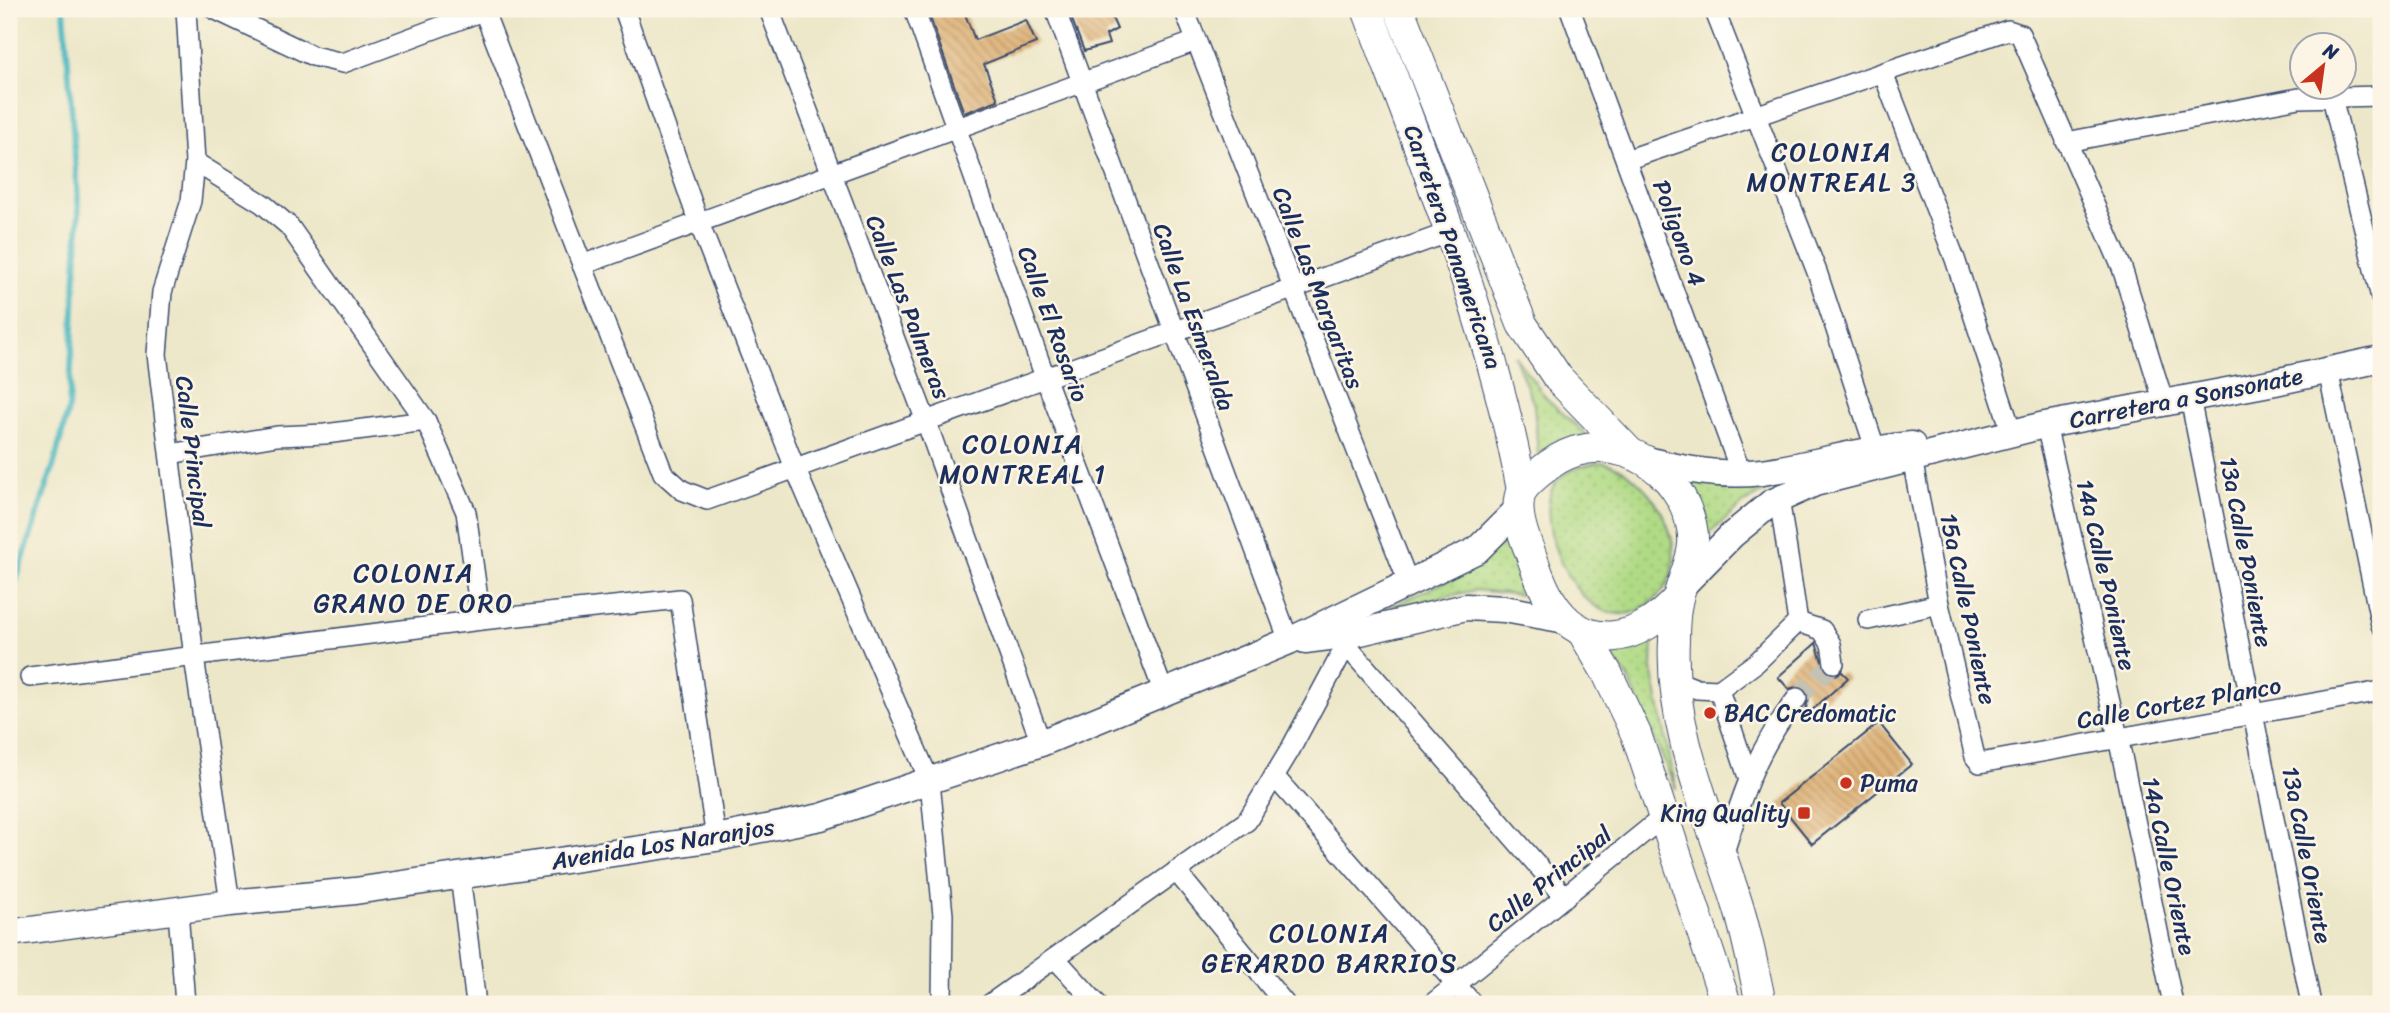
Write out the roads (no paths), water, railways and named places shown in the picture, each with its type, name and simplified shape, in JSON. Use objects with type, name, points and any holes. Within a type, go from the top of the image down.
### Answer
[{"type":"highway","name":"Carretera Panamericana","points":[[1367,9],[1450,232],[1496,369],[1520,500]]},
{"type":"highway","name":"Carretera Panamericana","points":[[1399,9],[1522,324],[1558,378],[1637,456]]},
{"type":"highway","points":[[1726,1004],[1636,734],[1607,673],[1574,625],[1551,601],[1539,577],[1520,500],[1540,471],[1573,451],[1592,446],[1637,456],[1675,488],[1685,507],[1693,548],[1680,592],[1675,680],[1678,718],[1739,907],[1761,1004]]},
{"type":"highway","points":[[1574,625],[1620,637],[1639,631],[1655,621],[1680,592]]},
{"type":"main road","name":"Carretera a Sonsonate","points":[[1680,592],[1732,535],[1779,498],[1815,483],[2046,425],[2381,359]]},
{"type":"main road","name":"Carretera a Sonsonate","points":[[1637,456],[1704,472],[1741,473],[1778,469],[1875,448],[2001,435]]},
{"type":"main road","name":"Avenida Los Naranjos","points":[[9,933],[460,876],[716,838],[821,817],[1041,743],[1289,641],[1477,550],[1520,500]]},
{"type":"main road","name":"Avenida Los Naranjos","points":[[1289,641],[1349,640],[1466,607],[1504,609],[1574,625]]},
{"type":"street","name":"Calle Principal","points":[[186,9],[195,162],[191,201],[168,269],[158,324],[159,392],[170,454],[194,657],[230,903]]},
{"type":"street","points":[[214,9],[313,56],[343,63],[485,9],[663,473],[682,490],[707,500],[1450,232]]},
{"type":"street","points":[[624,9],[699,223],[795,468],[930,782],[943,915],[942,1004]]},
{"type":"street","name":"Calle Las Palmeras","points":[[769,9],[926,421],[1041,743]]},
{"type":"street","name":"Calle El Rosario","points":[[914,9],[1045,377],[1164,693]]},
{"type":"street","name":"Calle La Esmeralda","points":[[1055,9],[1289,641]]},
{"type":"street","name":"Calle Las Margaritas","points":[[1184,9],[1409,584]]},
{"type":"street","name":"Poligono 4","points":[[1570,9],[1741,473]]},
{"type":"street","points":[[1714,9],[1816,272],[1875,448]]},
{"type":"street","name":"13a Calle Poniente","points":[[1626,160],[2008,30],[2020,34],[2177,401],[2254,716]]},
{"type":"street","points":[[582,265],[1196,41]]},
{"type":"street","points":[[1883,73],[1955,259],[2001,435]]},
{"type":"street","points":[[2358,96],[2381,96]]},
{"type":"street","points":[[2066,142],[2288,100]]},
{"type":"street","points":[[2333,102],[2381,298]]},
{"type":"street","points":[[195,162],[263,204],[289,226],[426,421],[466,513],[481,620]]},
{"type":"street","points":[[2328,370],[2381,625]]},
{"type":"street","points":[[170,454],[276,436],[325,434],[426,421]]},
{"type":"street","name":"14a Calle Poniente","points":[[2046,425],[2118,737]]},
{"type":"street","name":"15a Calle Poniente","points":[[1912,458],[1939,604],[1975,757],[1985,763]]},
{"type":"street","points":[[1779,498],[1798,621]]},
{"type":"street","points":[[30,677],[481,620],[680,599],[716,838]]},
{"type":"street","points":[[1868,620],[1939,604]]},
{"type":"street","points":[[1798,621],[1822,630],[1831,644],[1834,663]]},
{"type":"street","points":[[1675,680],[1697,689],[1719,690],[1756,662],[1798,621]]},
{"type":"street","points":[[990,1004],[1247,821],[1349,640],[1565,897]]},
{"type":"street","points":[[1719,690],[1748,777]]},
{"type":"street","name":"Calle Cortez Planco","points":[[1985,763],[2381,691]]},
{"type":"street","points":[[1722,860],[1748,777],[1771,732],[1797,698]]},
{"type":"street","name":"13a Calle Oriente","points":[[2254,716],[2311,1004]]},
{"type":"street","name":"14a Calle Oriente","points":[[2118,737],[2173,1004]]},
{"type":"street","points":[[1274,776],[1473,1004]]},
{"type":"street","name":"Calle Principal","points":[[1432,1004],[1663,817]]},
{"type":"street","points":[[1176,871],[1285,1004]]},
{"type":"street","points":[[460,876],[476,1004]]},
{"type":"street","points":[[178,911],[185,1004]]},
{"type":"street","points":[[1055,958],[1097,1004]]},
{"type":"waterway","points":[[9,602],[54,464],[69,407],[79,212],[64,9]]},
{"type":"tunnel","points":[[1797,698],[1834,663]]},
{"type":"place","name":"BAC Credomatic","points":[[1710,713]]},
{"type":"place","name":"Puma","points":[[1846,783]]},
{"type":"place","name":"King Quality","points":[[1804,813]]},
{"type":"district","name":"COLONIA MONTREAL 3","points":[[1832,167]]},
{"type":"district","name":"COLONIA MONTREAL 1","points":[[1023,459]]},
{"type":"district","name":"COLONIA GRANO DE ORO","points":[[414,588]]},
{"type":"district","name":"COLONIA GERARDO BARRIOS","points":[[1330,948]]}]
